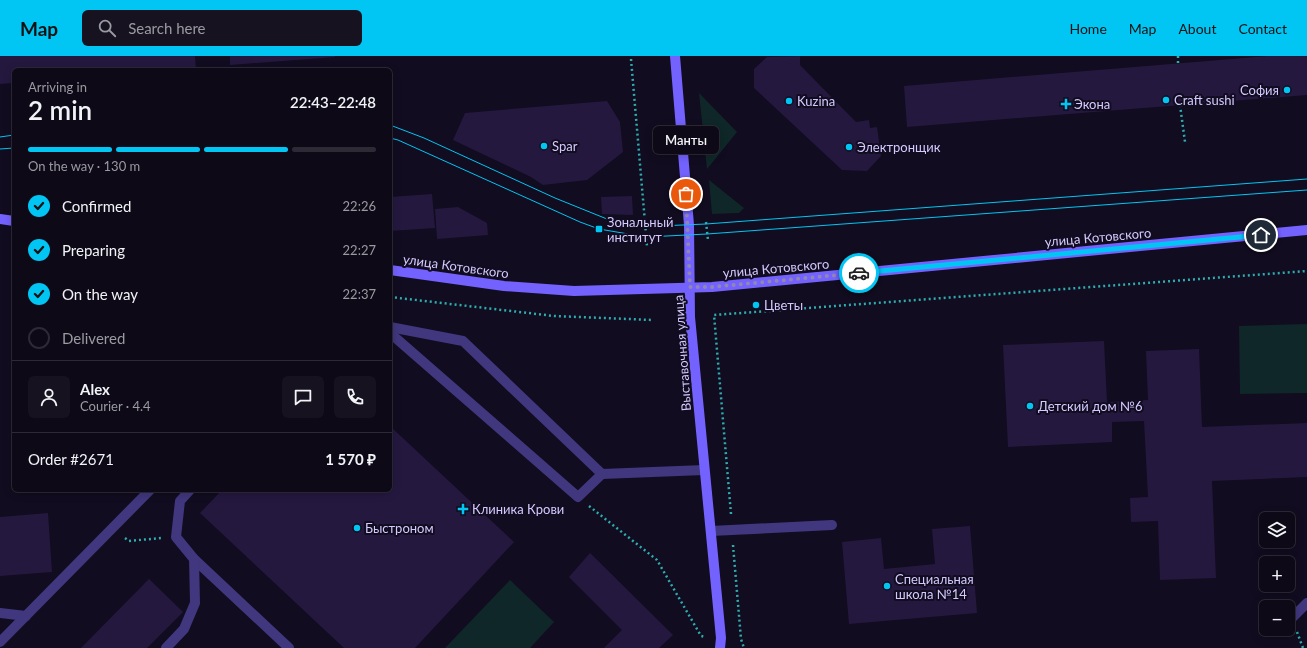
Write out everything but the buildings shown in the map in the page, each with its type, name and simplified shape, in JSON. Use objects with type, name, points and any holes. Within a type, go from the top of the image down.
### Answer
[{"type":"main road","name":"Выставочная улица","points":[[675,56],[689,225],[690,317],[721,638],[720,648]]},
{"type":"main road","points":[[0,219],[12,221]]},
{"type":"main road","name":"улица Котовского","points":[[392,270],[504,286],[574,291],[712,287],[1307,230]]},
{"type":"lane","points":[[392,327],[463,341],[602,474]]},
{"type":"lane","points":[[392,335],[578,497],[602,474],[704,470]]},
{"type":"lane","points":[[0,642],[148,492]]},
{"type":"lane","points":[[188,492],[180,501],[176,537],[194,559],[289,648]]},
{"type":"lane","points":[[711,531],[832,525]]},
{"type":"lane","points":[[166,648],[184,629],[195,603],[194,559]]},
{"type":"lane","points":[[1295,615],[1307,603]]},
{"type":"lane","points":[[0,613],[26,616]]},
{"type":"path","points":[[1178,56],[1178,63]]},
{"type":"path","points":[[631,59],[647,246]]},
{"type":"path","points":[[1180,105],[1185,142]]},
{"type":"path","points":[[706,224],[708,240]]},
{"type":"path","points":[[744,648],[741,639],[714,315],[1307,271]]},
{"type":"path","points":[[392,297],[554,316],[653,320]]},
{"type":"path","points":[[578,497],[657,560],[701,636],[741,639]]},
{"type":"path","points":[[129,541],[176,537]]},
{"type":"green space","points":[[699,93],[737,132],[707,169]]},
{"type":"green space","points":[[709,180],[744,208],[739,213],[712,214]]},
{"type":"green space","points":[[1307,324],[1307,393],[1240,394],[1239,326]]},
{"type":"green space","points":[[510,580],[554,622],[530,648],[445,648]]},
{"type":"tram line","points":[[392,126],[424,138],[555,198],[607,219],[623,223],[659,226],[706,224],[1307,179]]},
{"type":"tram line","points":[[0,137],[12,135]]},
{"type":"tram line","points":[[392,138],[580,222],[599,229],[646,237],[707,234],[1307,190]]},
{"type":"tram line","points":[[0,149],[12,148]]},
{"type":"way so far","points":[[686,194],[689,235],[690,287],[712,287],[859,273]]},
{"type":"place","name":"София","points":[[1287,90]]},
{"type":"place","name":"Craft sushi","points":[[1166,100]]},
{"type":"place","name":"Kuzina","points":[[789,101]]},
{"type":"place","name":"Экона","points":[[1066,104]]},
{"type":"place","name":"Spar","points":[[544,146]]},
{"type":"place","name":"Электронщик","points":[[849,147]]},
{"type":"place","name":"Манты","points":[[686,194]]},
{"type":"place","name":"Зональный институт","points":[[599,229]]},
{"type":"place","name":"Цветы","points":[[756,305]]},
{"type":"place","name":"Детский дом №6","points":[[1030,406]]},
{"type":"place","name":"Клиника Крови","points":[[463,509]]},
{"type":"place","name":"Быстроном","points":[[357,528]]},
{"type":"place","name":"Специальная школа №14","points":[[887,586]]},
{"type":"route","points":[[859,273],[1261,235]]}]
